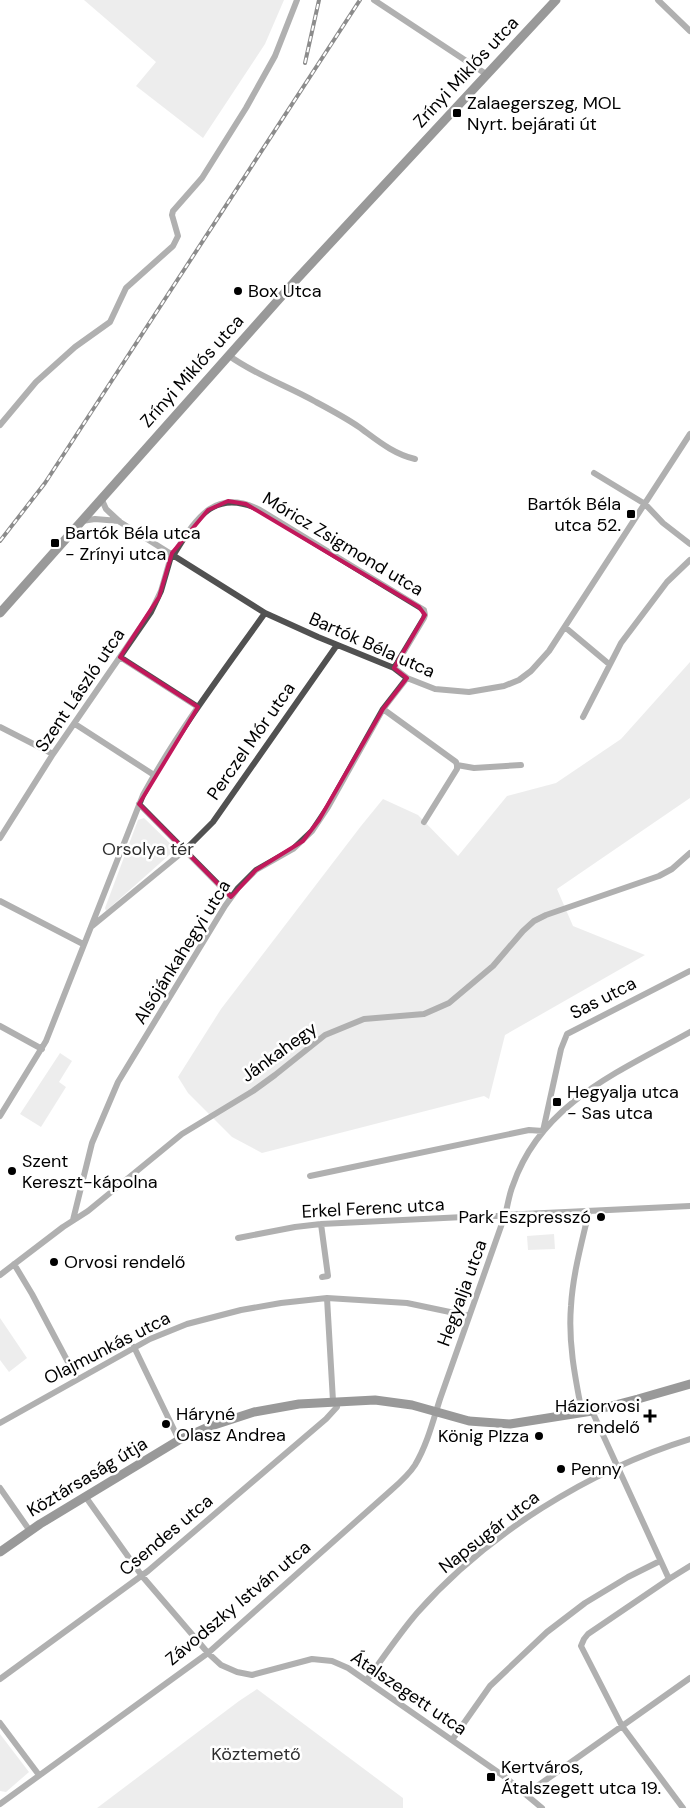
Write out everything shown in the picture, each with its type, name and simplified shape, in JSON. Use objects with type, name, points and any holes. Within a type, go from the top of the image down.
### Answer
[{"type":"main road","name":"Zrínyi Miklós utca","points":[[0,612],[296,280],[556,0]]},
{"type":"main road","name":"Köztársaság útja","points":[[0,1552],[30,1530],[179,1440],[208,1427],[254,1412],[299,1404],[369,1400],[393,1402],[436,1411],[469,1421],[499,1424],[520,1423],[592,1411],[638,1400],[690,1384]]},
{"type":"street","points":[[0,425],[36,382],[76,347],[110,322],[126,288],[166,255],[176,242],[178,236],[172,215],[173,212],[202,178],[246,108],[275,56],[297,0]]},
{"type":"street","points":[[374,0],[486,74]]},
{"type":"street","points":[[658,0],[690,30]]},
{"type":"street","points":[[228,355],[315,401],[357,426],[394,452],[415,459]]},
{"type":"street","name":"Bartók Béla utca","points":[[120,522],[265,612],[337,645],[394,668],[407,678],[435,689],[452,692],[478,691],[504,686],[519,680],[537,665],[566,628],[690,434]]},
{"type":"street","points":[[594,473],[645,504],[663,523],[690,544]]},
{"type":"street","points":[[101,498],[106,509],[120,522]]},
{"type":"street","name":"Móricz Zsigmond utca","points":[[173,554],[197,520],[214,506],[233,501],[260,510],[424,610],[424,618],[394,668]]},
{"type":"street","points":[[81,522],[95,519],[120,522]]},
{"type":"street","name":"Szent László utca","points":[[0,838],[53,754],[151,612],[159,597],[173,554]]},
{"type":"street","points":[[583,717],[609,664],[624,639],[667,582],[690,560]]},
{"type":"street","points":[[0,1116],[42,1049],[138,804],[154,774],[198,707],[265,612]]},
{"type":"street","points":[[566,628],[609,664]]},
{"type":"street","name":"Perczel Mór utca","points":[[184,850],[207,829],[220,813],[337,645]]},
{"type":"street","points":[[120,657],[198,707]]},
{"type":"street","name":"Alsójánkahegyi utca","points":[[73,1220],[92,1143],[118,1082],[231,897],[256,870],[293,849],[312,831],[328,808],[384,708],[407,678]]},
{"type":"street","points":[[384,708],[456,762],[457,769],[424,822]]},
{"type":"street","points":[[74,724],[154,774]]},
{"type":"street","points":[[0,727],[53,754]]},
{"type":"street","points":[[457,766],[474,768],[521,765]]},
{"type":"street","points":[[138,804],[231,897]]},
{"type":"street","points":[[90,927],[184,850]]},
{"type":"street","name":"Jánkahegy","points":[[0,1275],[81,1215],[182,1134],[253,1091],[325,1035],[364,1019],[424,1014],[437,1009],[449,1003],[477,980],[534,921],[546,915],[659,876],[690,853]]},
{"type":"street","points":[[0,901],[83,944]]},
{"type":"street","name":"Sas utca","points":[[543,1131],[563,1042],[567,1034],[690,971]]},
{"type":"street","points":[[0,1026],[42,1049]]},
{"type":"street","name":"Hegyalja utca","points":[[436,1411],[505,1215],[512,1185],[543,1131],[562,1110],[582,1094],[690,1032]]},
{"type":"street","points":[[310,1176],[529,1130],[543,1131]]},
{"type":"street","name":"Erkel Ferenc utca","points":[[238,1238],[321,1224],[690,1206]]},
{"type":"street","points":[[582,1413],[573,1367],[570,1318],[575,1275],[590,1210]]},
{"type":"street","points":[[321,1224],[328,1276],[322,1277]]},
{"type":"street","points":[[14,1264],[77,1379]]},
{"type":"street","points":[[327,1298],[335,1401]]},
{"type":"street","name":"Olajmunkás utca","points":[[0,1423],[134,1347],[169,1330],[220,1314],[281,1303],[327,1298],[407,1304],[470,1316]]},
{"type":"street","points":[[134,1347],[179,1440]]},
{"type":"street","name":"Csendes utca","points":[[0,1679],[142,1576],[326,1419],[337,1408],[335,1401]]},
{"type":"street","name":"Závodszky István utca","points":[[0,1804],[208,1653],[402,1480],[418,1459],[436,1411]]},
{"type":"street","points":[[592,1411],[669,1579]]},
{"type":"street","name":"Napsugár utca","points":[[367,1680],[418,1612],[484,1551],[516,1526],[585,1483],[659,1450],[690,1439]]},
{"type":"street","points":[[0,1488],[30,1530]]},
{"type":"street","name":"Átalszegett utca","points":[[85,1496],[142,1576],[208,1653],[221,1665],[246,1674],[259,1674],[303,1661],[318,1660],[332,1661],[348,1668],[452,1740],[526,1794],[542,1808]]},
{"type":"street","points":[[452,1740],[490,1686],[547,1632],[585,1603],[628,1577],[660,1561]]},
{"type":"street","points":[[683,1808],[622,1726],[582,1649],[581,1642],[588,1634],[690,1566]]},
{"type":"street","points":[[526,1794],[690,1678]]},
{"type":"street","points":[[0,1723],[40,1775]]},
{"type":"highlighted area","points":[[228,501],[246,504],[419,607],[425,615],[394,668],[407,678],[383,709],[319,820],[303,841],[256,870],[231,897],[139,804],[198,707],[120,657],[159,597],[172,553],[208,510]]},
{"type":"green space","points":[[84,0],[284,0],[265,44],[203,138],[136,86],[156,62]]},
{"type":"green space","points":[[690,662],[690,798],[557,889],[573,926],[645,955],[505,1035],[489,1099],[484,1096],[262,1153],[232,1137],[188,1093],[178,1077],[221,1009],[383,799],[418,815],[458,856],[507,796],[556,783],[621,739]]},
{"type":"green space","name":"Orsolya tér","points":[[144,818],[176,849],[106,911],[105,908],[138,820]]},
{"type":"green space","points":[[60,1053],[72,1061],[59,1082],[66,1087],[41,1127],[20,1114]]},
{"type":"green space","points":[[554,1234],[555,1249],[528,1250],[527,1236]]},
{"type":"green space","points":[[0,1318],[27,1358],[9,1372],[0,1360]]},
{"type":"green space","name":"Köztemető","points":[[257,1689],[403,1798],[403,1808],[97,1808],[239,1701]]},
{"type":"green space","points":[[0,1734],[29,1772],[6,1792],[0,1791]]},
{"type":"railway","points":[[305,63],[319,0]]},
{"type":"railway","points":[[0,541],[45,483],[360,0]]},
{"type":"place","name":"Zalaegerszeg, MOL Nyrt. bejárati út","points":[[457,113]]},
{"type":"place","name":"Box Utca","points":[[238,291]]},
{"type":"place","name":"Bartók Béla utca 52.","points":[[631,514]]},
{"type":"place","name":"Bartók Béla utca - Zrínyi utca","points":[[55,543]]},
{"type":"place","name":"Hegyalja utca - Sas utca","points":[[557,1102]]},
{"type":"place","name":"Szent Kereszt-kápolna","points":[[12,1171]]},
{"type":"place","name":"Park Eszpresszó","points":[[601,1217]]},
{"type":"place","name":"Orvosi rendelő","points":[[54,1262]]},
{"type":"place","name":"Háziorvosi rendelő","points":[[650,1416]]},
{"type":"place","name":"Háryné Olasz Andrea","points":[[166,1424]]},
{"type":"place","name":"König PIzza","points":[[539,1436]]},
{"type":"place","name":"Penny","points":[[561,1469]]},
{"type":"place","name":"Kertváros, Átalszegett utca 19.","points":[[491,1777]]}]
